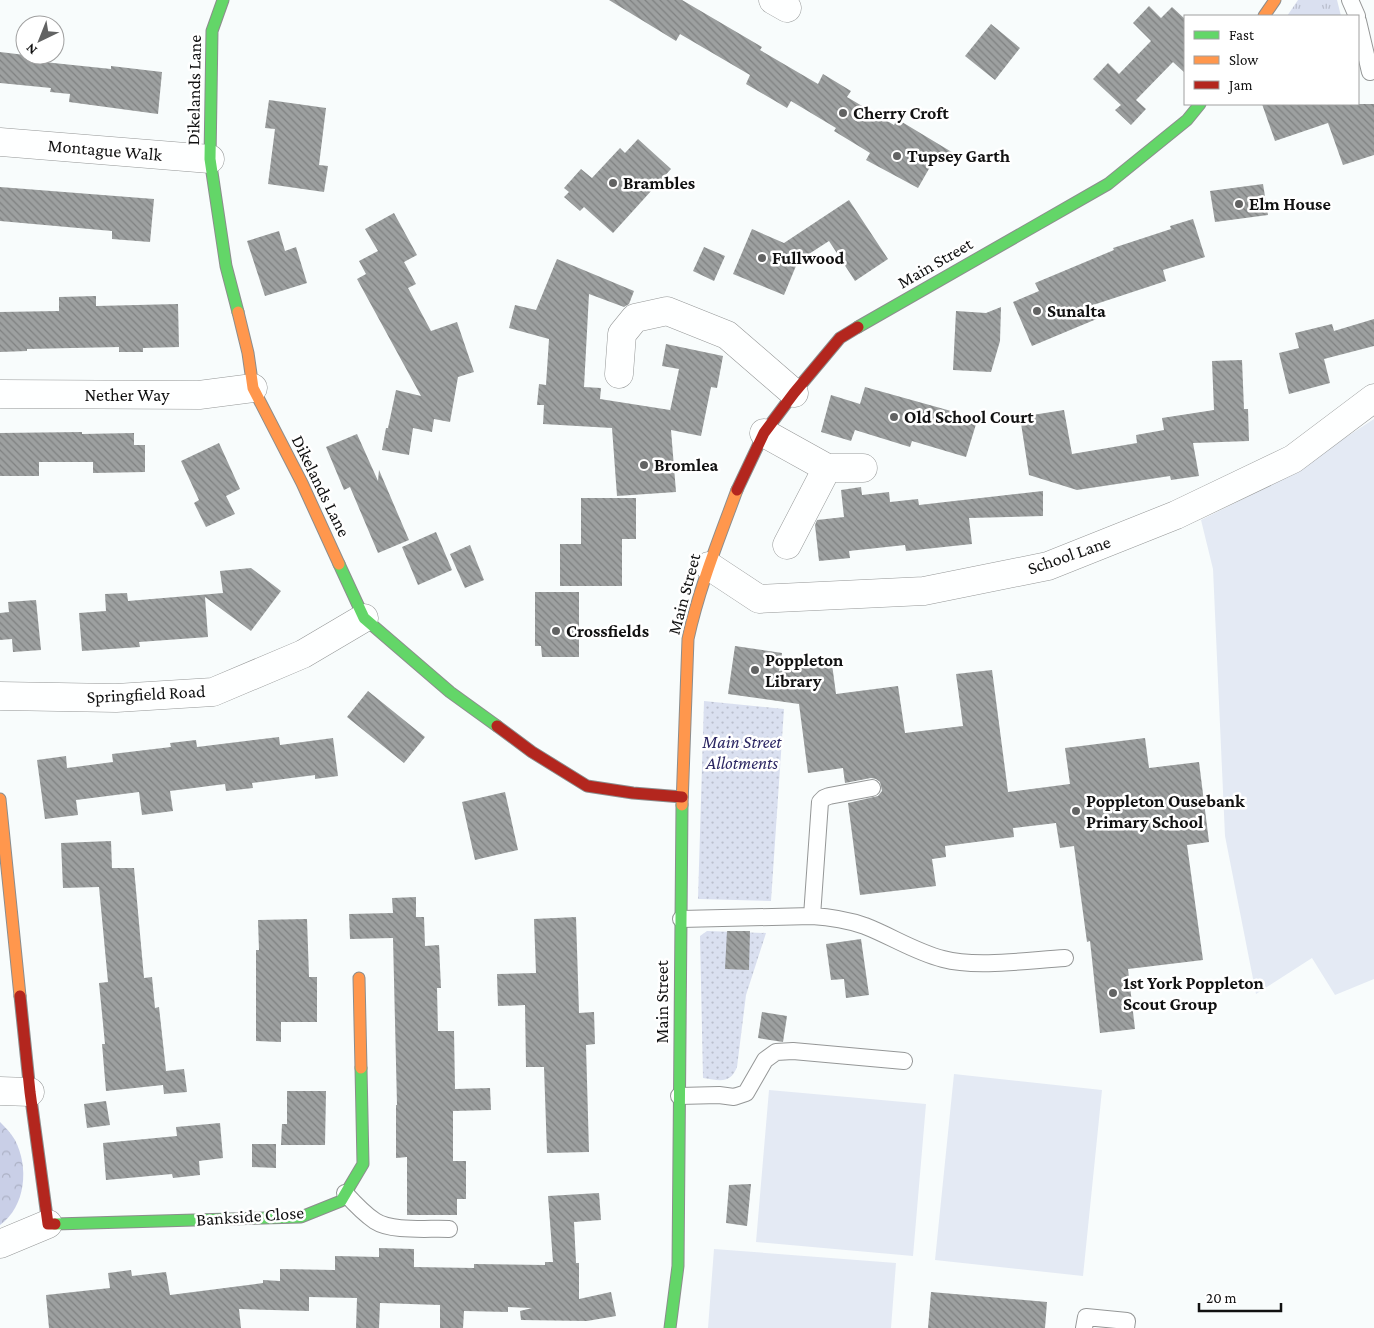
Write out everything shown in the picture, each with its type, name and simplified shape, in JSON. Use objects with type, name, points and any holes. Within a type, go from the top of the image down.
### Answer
[{"type":"street","name":"Dikelands Lane","points":[[223,0],[212,31],[210,159],[226,266],[248,353],[253,388],[302,483],[364,618],[450,692],[532,752],[587,786],[633,793],[682,797]]},
{"type":"street","points":[[1265,15],[1275,0]]},
{"type":"street","name":"Main Street","points":[[670,1328],[678,1266],[680,919],[688,639],[708,566],[737,489],[764,433],[794,393],[840,338],[1108,184],[1187,120],[1199,105]]},
{"type":"street","name":"Montague Walk","points":[[0,142],[210,159]]},
{"type":"street","points":[[619,374],[622,334],[635,318],[668,311],[727,334],[794,393]]},
{"type":"street","name":"Nether Way","points":[[0,394],[199,395],[253,388]]},
{"type":"street","name":"School Lane","points":[[708,566],[759,600],[924,592],[1048,566],[1176,514],[1292,459],[1374,398]]},
{"type":"street","points":[[764,433],[827,468],[863,468]]},
{"type":"street","points":[[788,545],[827,468]]},
{"type":"street","name":"Springfield Road","points":[[0,696],[116,698],[213,692],[303,654],[364,618]]},
{"type":"street","points":[[0,799],[30,1092],[48,1224]]},
{"type":"street","name":"Bankside Close","points":[[0,1244],[48,1224],[300,1217],[341,1201],[363,1164],[359,978]]},
{"type":"street","points":[[0,1092],[30,1092]]},
{"type":"lane","points":[[1350,0],[1356,15]]},
{"type":"lane","points":[[1359,20],[1367,26],[1374,27]]},
{"type":"lane","points":[[1359,26],[1370,72]]},
{"type":"lane","points":[[812,916],[820,802],[829,796],[872,788]]},
{"type":"lane","points":[[680,919],[812,916],[834,918],[864,926],[943,959],[973,964],[1065,958]]},
{"type":"lane","points":[[679,1096],[719,1095],[734,1097],[746,1093],[765,1060],[776,1052],[793,1051],[904,1061]]},
{"type":"lane","points":[[346,1193],[360,1209],[383,1225],[450,1229]]},
{"type":"lane","points":[[1084,1328],[1086,1317],[1127,1321],[1126,1328]]},
{"type":"green space","points":[[1298,0],[1337,0],[1341,15],[1288,15]]},
{"type":"green space","name":"Main Street Allotments","points":[[704,701],[784,709],[771,901],[698,899]]},
{"type":"green space","points":[[707,931],[766,933],[746,995],[737,1067],[731,1077],[723,1080],[703,1078],[700,936]]},
{"type":"green space","points":[[0,1122],[15,1140],[22,1162],[23,1174],[20,1197],[9,1217],[0,1225]]},
{"type":"shaded area","points":[[1374,419],[1374,979],[1335,995],[1312,958],[1256,994],[1225,836],[1213,569],[1201,520],[1277,482]]},
{"type":"shaded area","points":[[954,1074],[1102,1090],[1083,1276],[935,1260]]},
{"type":"shaded area","points":[[769,1090],[926,1104],[913,1256],[756,1242]]},
{"type":"shaded area","points":[[714,1249],[896,1263],[891,1328],[708,1328]]},
{"type":"building","points":[[609,0],[682,0],[762,47],[760,50],[818,84],[823,74],[851,91],[847,97],[894,125],[897,119],[955,154],[934,160],[918,188],[866,160],[870,153],[834,131],[836,128],[791,101],[787,108],[746,84],[750,75],[680,34],[676,41]]},
{"type":"building","points":[[1149,6],[1161,18],[1172,7],[1184,18],[1184,72],[1173,62],[1136,100],[1146,109],[1131,125],[1115,110],[1121,105],[1093,79],[1108,63],[1119,74],[1151,41],[1133,23]]},
{"type":"building","points":[[991,24],[1020,48],[995,80],[965,56]]},
{"type":"building","points":[[0,52],[15,54],[15,65],[65,64],[111,69],[111,66],[162,72],[158,114],[69,102],[70,94],[50,92],[51,88],[0,83]]},
{"type":"building","points":[[269,100],[326,108],[319,165],[328,166],[324,192],[268,184],[275,129],[265,128]]},
{"type":"building","points":[[1374,104],[1374,155],[1343,165],[1328,123],[1275,141],[1262,105]]},
{"type":"building","name":"Brambles","points":[[638,139],[671,169],[613,233],[584,207],[580,211],[564,197],[569,192],[564,188],[581,169],[592,178],[620,148],[625,153]]},
{"type":"building","name":"Elm House","points":[[1263,184],[1268,215],[1215,222],[1210,191]]},
{"type":"building","points":[[0,187],[154,199],[150,242],[112,239],[112,231],[0,221]]},
{"type":"building","points":[[849,200],[888,259],[855,281],[829,241],[798,261],[784,295],[733,274],[752,229],[784,243]]},
{"type":"building","points":[[394,213],[417,255],[404,262],[416,284],[408,288],[431,331],[457,322],[474,372],[458,377],[450,422],[434,419],[432,432],[413,428],[409,455],[382,450],[386,428],[388,428],[396,390],[421,396],[357,279],[366,274],[359,261],[378,251],[365,229]]},
{"type":"building","points":[[1193,219],[1205,257],[1163,270],[1166,281],[1093,305],[1099,318],[1032,346],[1013,302],[1039,291],[1035,283],[1114,250],[1113,248],[1171,229],[1170,226]]},
{"type":"building","points":[[279,231],[285,251],[296,247],[307,283],[265,296],[247,241]]},
{"type":"building","points":[[704,247],[725,256],[714,281],[693,271]]},
{"type":"building","points":[[557,259],[634,291],[629,304],[624,307],[589,294],[584,387],[601,388],[600,399],[670,411],[679,369],[662,366],[666,344],[723,356],[717,388],[711,387],[701,436],[671,430],[676,492],[617,496],[612,428],[543,424],[544,405],[537,405],[539,384],[546,385],[549,339],[509,328],[515,305],[536,310]]},
{"type":"building","points":[[96,296],[96,306],[178,304],[179,347],[143,348],[143,352],[119,352],[119,347],[27,349],[27,351],[0,352],[0,312],[59,311],[59,297]]},
{"type":"building","points":[[1001,307],[1000,341],[991,372],[953,370],[956,311],[986,313]]},
{"type":"building","points":[[1374,319],[1374,346],[1324,359],[1330,383],[1289,394],[1279,353],[1299,348],[1295,333],[1332,324],[1334,331]]},
{"type":"building","points":[[1242,360],[1244,409],[1248,409],[1249,441],[1193,443],[1199,476],[1171,480],[1170,476],[1077,490],[1029,475],[1020,417],[1064,410],[1072,454],[1137,443],[1136,435],[1164,430],[1162,418],[1214,410],[1212,361]]},
{"type":"building","name":"Old School Court","points":[[865,387],[951,411],[950,413],[977,421],[966,457],[912,441],[910,447],[855,430],[851,441],[821,432],[831,395],[860,404]]},
{"type":"building","points":[[82,432],[82,434],[134,433],[134,445],[145,445],[145,472],[93,473],[93,462],[39,462],[39,476],[0,476],[0,433]]},
{"type":"building","points":[[357,434],[378,481],[379,470],[409,540],[378,553],[350,487],[344,490],[326,447]]},
{"type":"building","points":[[219,443],[240,489],[226,496],[235,514],[206,527],[194,503],[199,500],[181,461]]},
{"type":"building","points":[[861,487],[862,495],[889,492],[890,502],[918,499],[919,505],[1043,491],[1043,516],[969,518],[972,544],[906,551],[905,545],[849,551],[850,558],[819,561],[815,525],[817,520],[844,517],[841,490]]},
{"type":"building","points":[[581,498],[636,498],[636,539],[622,539],[622,586],[560,586],[560,544],[581,544]]},
{"type":"building","points":[[436,532],[452,570],[418,585],[402,547]]},
{"type":"building","points":[[470,545],[484,580],[465,588],[450,554]]},
{"type":"building","points":[[251,568],[281,591],[251,631],[205,597],[208,637],[139,642],[140,647],[82,651],[79,613],[106,611],[105,594],[127,593],[128,601],[223,593],[220,571]]},
{"type":"building","name":"Crossfields","points":[[535,592],[579,592],[579,657],[542,657],[541,646],[535,646]]},
{"type":"building","points":[[36,600],[41,650],[13,652],[12,639],[0,640],[0,613],[9,612],[8,602]]},
{"type":"building","points":[[735,646],[782,653],[779,671],[832,664],[836,694],[898,686],[905,733],[963,726],[956,674],[992,670],[1008,792],[1070,784],[1065,748],[1145,738],[1149,768],[1199,762],[1209,842],[1187,845],[1203,960],[1128,969],[1135,1029],[1100,1033],[1090,941],[1087,942],[1074,846],[1060,848],[1056,823],[1013,828],[1014,837],[945,846],[946,857],[932,859],[936,886],[860,895],[848,803],[878,796],[882,791],[880,782],[871,778],[845,783],[843,768],[808,773],[799,704],[728,694]]},
{"type":"building","points":[[368,691],[425,737],[404,763],[347,717]]},
{"type":"building","points":[[279,737],[280,745],[333,738],[338,776],[315,779],[315,775],[252,783],[253,788],[226,791],[225,784],[170,791],[173,811],[142,815],[139,792],[76,800],[78,815],[45,819],[37,760],[66,756],[67,768],[113,762],[112,754],[171,747],[170,743],[196,740],[197,747]]},
{"type":"building","points":[[505,792],[518,850],[475,860],[462,802]]},
{"type":"building","points":[[111,841],[112,868],[134,868],[144,978],[152,977],[155,1008],[159,1007],[166,1071],[184,1069],[187,1092],[164,1094],[163,1085],[106,1091],[102,1044],[105,1044],[99,983],[108,982],[99,887],[63,888],[61,843]]},
{"type":"building","points":[[416,897],[416,917],[424,917],[425,946],[439,945],[441,988],[437,988],[438,1031],[454,1031],[455,1089],[490,1088],[491,1110],[453,1111],[453,1161],[466,1161],[466,1199],[457,1199],[457,1215],[407,1215],[407,1157],[396,1158],[397,1105],[393,938],[350,939],[349,914],[393,913],[392,898]]},
{"type":"building","points":[[576,917],[579,1013],[594,1012],[595,1044],[586,1045],[589,1152],[547,1153],[544,1067],[526,1067],[525,1005],[498,1006],[497,974],[536,973],[534,919]]},
{"type":"building","points":[[307,919],[309,977],[317,977],[317,1022],[281,1022],[281,1042],[256,1041],[256,950],[259,950],[258,920]]},
{"type":"building","points":[[727,931],[750,931],[749,970],[725,969]]},
{"type":"building","points":[[861,939],[869,995],[846,998],[844,979],[831,980],[826,944]]},
{"type":"building","points":[[762,1012],[787,1016],[783,1042],[758,1038]]},
{"type":"building","points":[[287,1091],[326,1091],[325,1145],[281,1145],[282,1124],[287,1124]]},
{"type":"building","points":[[106,1101],[110,1125],[87,1128],[84,1104]]},
{"type":"building","points":[[220,1123],[223,1158],[199,1161],[200,1175],[173,1178],[172,1174],[106,1180],[103,1143],[177,1136],[176,1127]]},
{"type":"building","points":[[252,1144],[276,1144],[276,1168],[252,1167]]},
{"type":"building","points":[[751,1184],[747,1226],[726,1223],[729,1185]]},
{"type":"building","points":[[599,1193],[601,1220],[574,1222],[576,1263],[579,1263],[579,1299],[611,1292],[616,1316],[587,1321],[521,1320],[520,1311],[532,1308],[508,1307],[508,1312],[464,1311],[463,1328],[440,1328],[440,1305],[380,1303],[379,1328],[356,1328],[357,1298],[309,1297],[309,1311],[239,1309],[241,1328],[49,1328],[46,1295],[110,1288],[108,1273],[131,1270],[132,1276],[166,1272],[170,1295],[263,1283],[263,1280],[280,1281],[280,1269],[335,1270],[335,1256],[379,1257],[379,1248],[414,1249],[414,1267],[474,1268],[474,1264],[545,1265],[545,1262],[553,1262],[548,1196]]},
{"type":"building","points":[[931,1292],[1047,1302],[1045,1328],[928,1328]]},
{"type":"traffic: fast","points":[[223,0],[212,31],[210,159],[226,266],[238,312]]},
{"type":"traffic: fast","points":[[858,327],[1108,184],[1187,120],[1199,105]]},
{"type":"traffic: fast","points":[[339,564],[364,618],[450,692],[497,726]]},
{"type":"traffic: fast","points":[[670,1328],[678,1266],[682,805]]},
{"type":"traffic: fast","points":[[55,1224],[301,1217],[341,1201],[363,1164],[361,1068]]},
{"type":"traffic: slow","points":[[1265,15],[1275,0]]},
{"type":"traffic: slow","points":[[238,312],[248,353],[253,388],[302,483],[339,564]]},
{"type":"traffic: slow","points":[[682,805],[688,639],[716,545],[737,490]]},
{"type":"traffic: slow","points":[[0,799],[20,996]]},
{"type":"traffic: slow","points":[[359,978],[361,1068]]},
{"type":"traffic: jam","points":[[737,490],[764,433],[794,393],[840,338],[858,327]]},
{"type":"traffic: jam","points":[[497,726],[532,752],[587,786],[633,793],[682,797]]},
{"type":"traffic: jam","points":[[20,996],[30,1092],[48,1224],[55,1224]]},
{"type":"place","name":"Cherry Croft","points":[[843,113]]},
{"type":"place","name":"Tupsey Garth","points":[[897,156]]},
{"type":"place","name":"Brambles","points":[[613,183]]},
{"type":"place","name":"Elm House","points":[[1239,204]]},
{"type":"place","name":"Fullwood","points":[[762,258]]},
{"type":"place","name":"Sunalta","points":[[1037,311]]},
{"type":"place","name":"Old School Court","points":[[894,417]]},
{"type":"place","name":"Bromlea","points":[[644,465]]},
{"type":"place","name":"Crossfields","points":[[556,631]]},
{"type":"place","name":"Poppleton Library","points":[[755,670]]},
{"type":"place","name":"Poppleton Ousebank Primary School","points":[[1076,811]]},
{"type":"place","name":"1st York Poppleton Scout Group","points":[[1113,993]]}]
